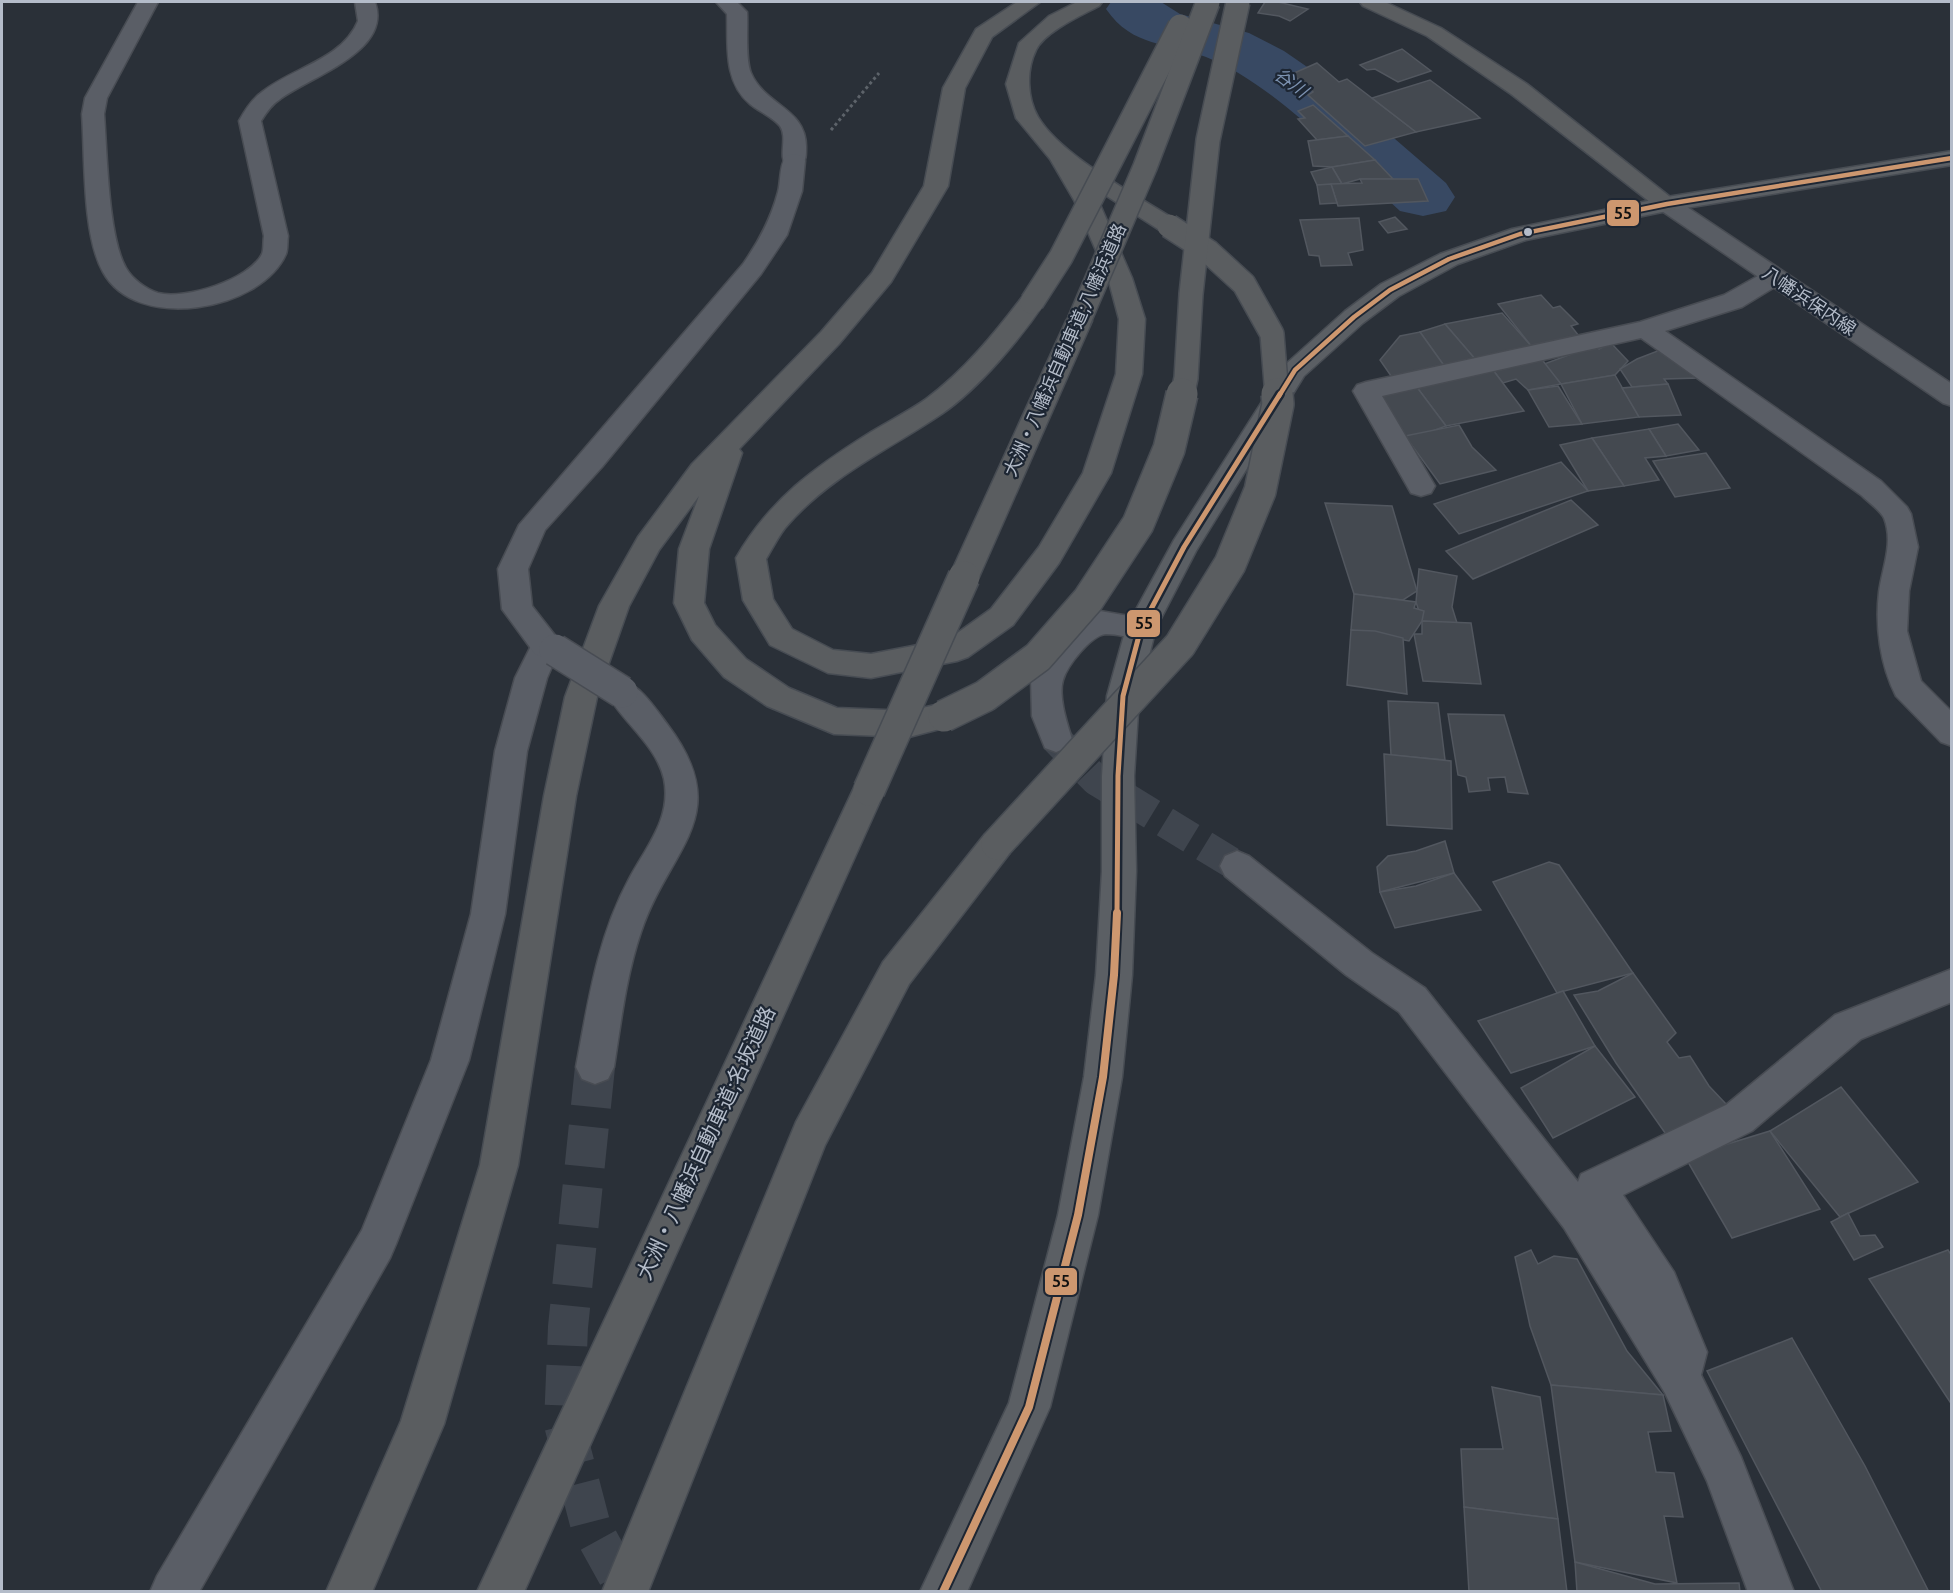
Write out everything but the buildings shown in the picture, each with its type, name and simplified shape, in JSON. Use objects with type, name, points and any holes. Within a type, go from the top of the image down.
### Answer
[{"type":"highway","points":[[349,1592],[422,1424],[499,1165],[560,796],[581,697],[614,606],[648,544],[702,471],[830,338],[882,277],[936,186],[954,88],[983,33],[1030,2]]},
{"type":"highway","points":[[1092,2],[1056,20],[1026,47],[1017,84],[1026,118],[1060,156],[1086,200],[1111,258],[1120,278],[1132,320],[1129,374],[1097,473],[1049,555],[1002,617],[957,649],[871,666],[828,661],[781,637],[758,600],[751,558],[775,521],[813,484],[862,450],[936,405],[981,364],[1008,334],[1061,257],[1195,2]]},
{"type":"highway","name":"大洲・八幡浜自動車道;八幡浜道路","points":[[912,693],[1079,321],[1145,167],[1208,2]]},
{"type":"highway","points":[[734,439],[694,549],[689,603],[703,632],[735,668],[769,692],[834,721],[909,724],[944,716],[985,696],[1038,657],[1088,600],[1138,524],[1169,449],[1186,378],[1191,294],[1208,140],[1238,2]]},
{"type":"highway","points":[[1370,2],[1434,32],[1509,83],[1667,204]]},
{"type":"highway","points":[[625,1592],[810,1135],[896,973],[997,844],[1180,645],[1230,564],[1260,491],[1278,404],[1272,334],[1244,285],[1209,252],[1060,156]]},
{"type":"highway","points":[[943,1592],[1029,1407],[1078,1215],[1102,1077],[1114,975],[1119,870],[1118,776],[1123,696],[1141,628],[1184,547],[1295,370],[1354,316],[1390,290],[1449,259],[1510,237],[1667,204],[1952,158]]},
{"type":"highway","name":"大洲・八幡浜自動車道;名坂道路","points":[[500,1592],[912,693]]},
{"type":"main road","name":"八幡浜保内線","points":[[1667,204],[1952,397]]},
{"type":"street","points":[[148,2],[96,98],[93,114],[105,244],[114,271],[133,291],[160,301],[190,301],[228,290],[256,275],[274,254],[276,236],[250,121],[257,109],[272,94],[336,57],[356,41],[367,24],[368,11],[365,2]]},
{"type":"street","points":[[595,1066],[616,953],[640,892],[669,842],[682,810],[680,778],[660,738],[621,692],[551,648],[517,609],[513,569],[533,525],[600,451],[752,269],[775,235],[790,191],[795,139],[790,123],[755,98],[739,71],[737,12],[726,2]]},
{"type":"street","points":[[1421,486],[1366,391],[1645,329],[1733,301],[1774,277]]},
{"type":"street","points":[[1645,329],[1871,488],[1896,514],[1903,547],[1894,591],[1892,631],[1907,687],[1952,733]]},
{"type":"street","points":[[1056,739],[1048,716],[1047,679],[1073,638],[1100,622],[1141,628]]},
{"type":"street","points":[[172,1592],[375,1244],[450,1060],[489,914],[511,751],[531,678],[551,648]]},
{"type":"street","points":[[1237,866],[1359,964],[1412,1000],[1578,1214],[1680,1378],[1726,1472],[1771,1592]]},
{"type":"street","points":[[1680,1378],[1686,1352],[1660,1286],[1595,1188],[1739,1118],[1848,1027],[1952,985]]},
{"type":"path","points":[[794,161],[817,148],[879,73]]},
{"type":"waterway","name":"谷川","points":[[1134,9],[1164,29],[1185,32],[1228,45],[1263,64],[1308,95],[1423,197]]},
{"type":"tunnel","points":[[1056,739],[1096,780],[1237,866]]},
{"type":"tunnel","points":[[595,1067],[568,1327],[564,1424],[591,1527],[627,1592]]},
{"type":"transit line","name":"55","points":[[943,1592],[1029,1407],[1078,1215],[1103,1077],[1114,975],[1119,871],[1118,776],[1123,696],[1141,628],[1184,547],[1295,370],[1354,317],[1390,290],[1449,259],[1520,234],[1667,204],[1952,158]]}]
